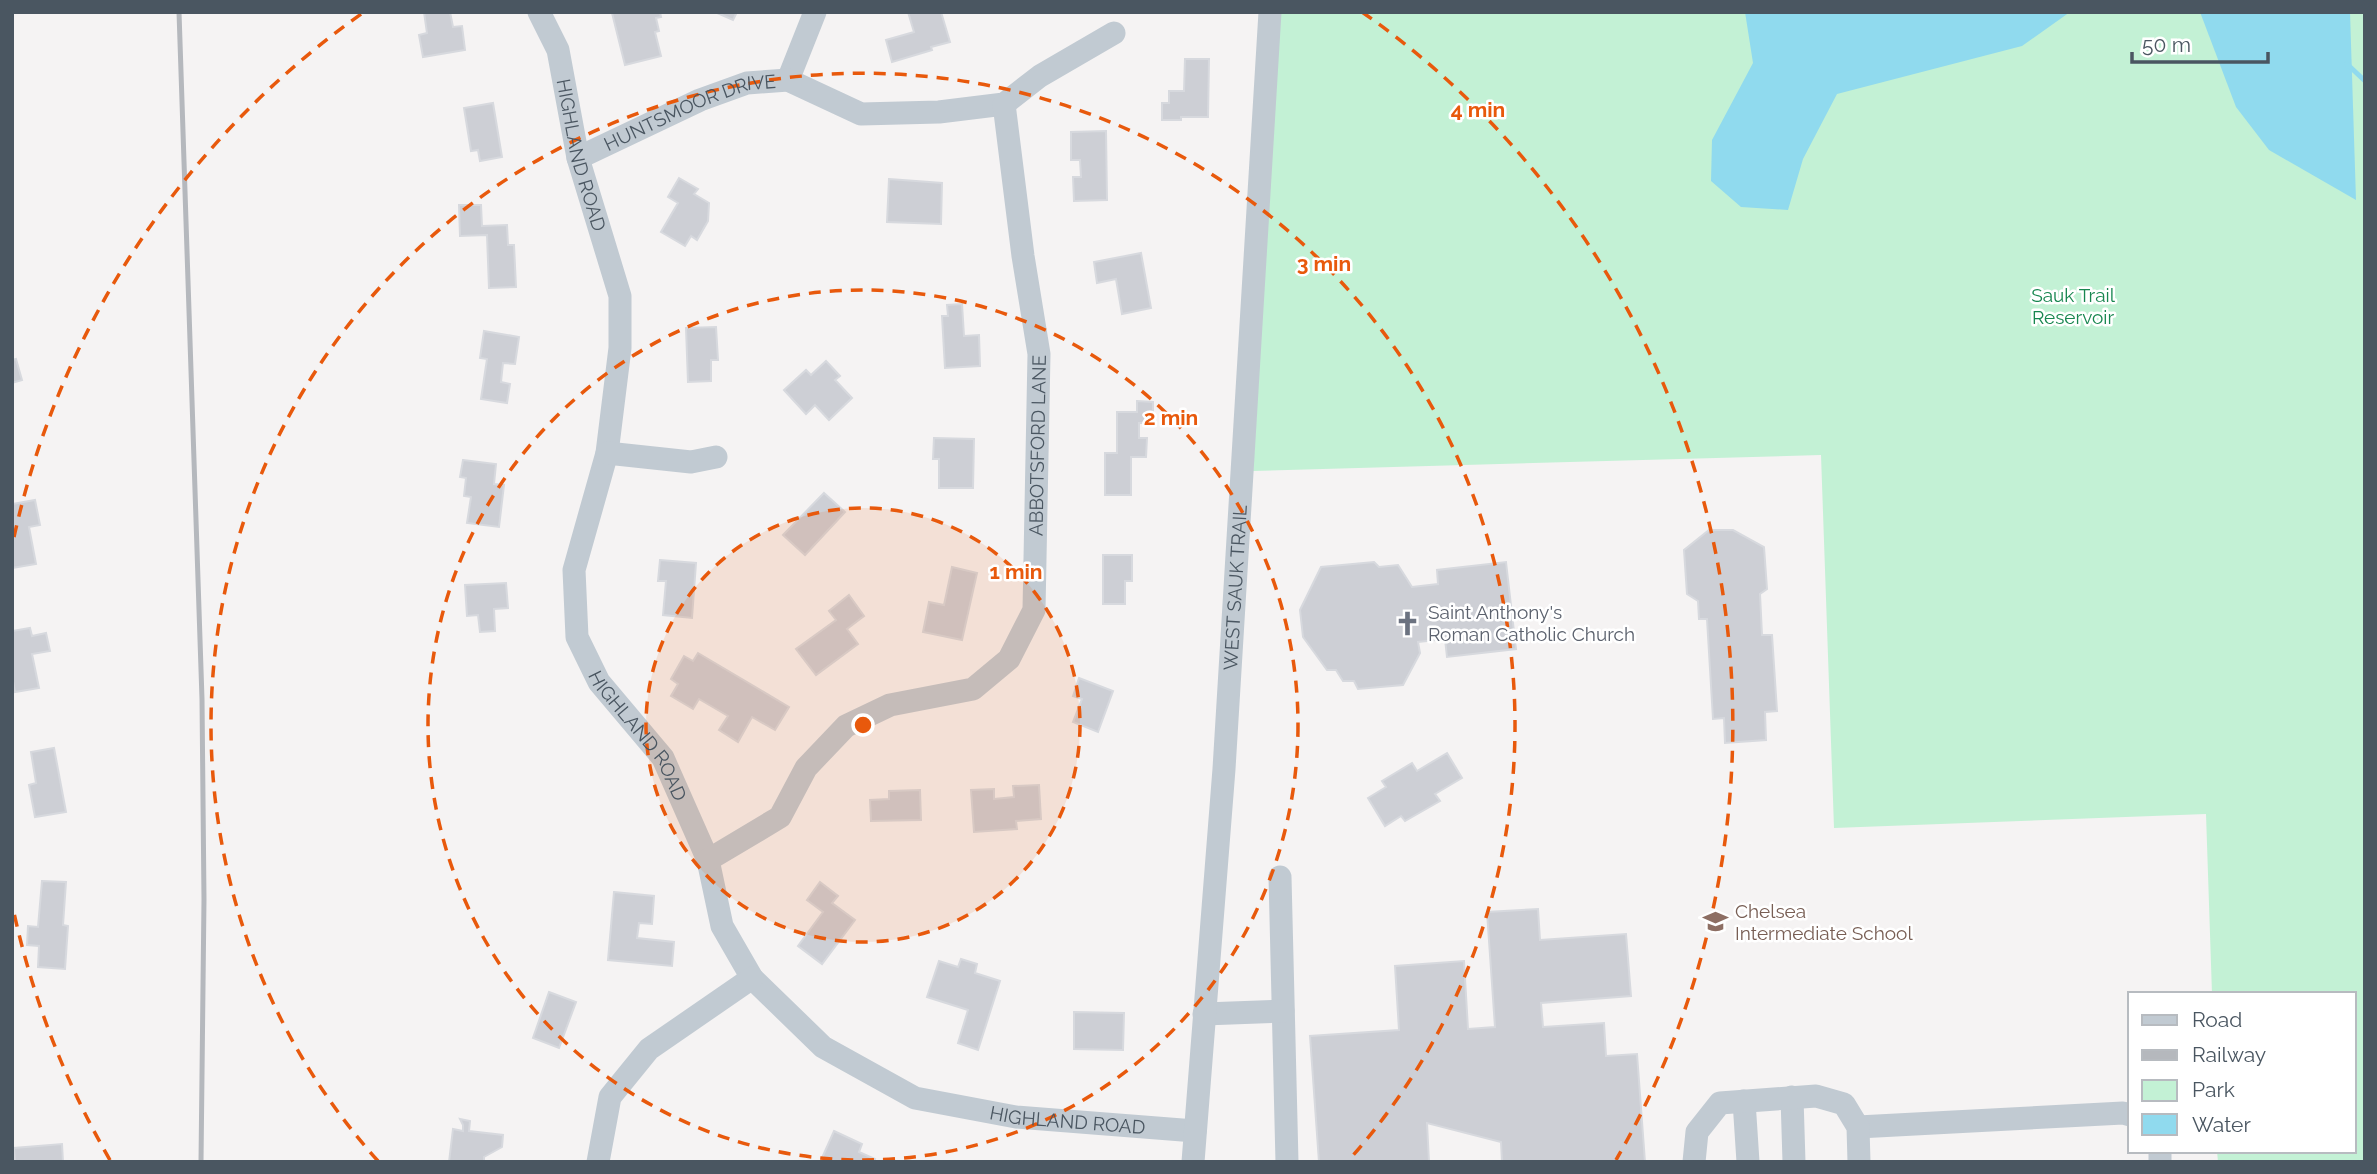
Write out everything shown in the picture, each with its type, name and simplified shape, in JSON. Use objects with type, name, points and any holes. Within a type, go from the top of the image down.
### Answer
[{"type":"street","name":"HIGHLAND ROAD","points":[[539,12],[558,50],[578,158],[620,296],[621,348],[607,453],[574,570],[577,638],[599,682],[663,758],[708,860],[722,926],[752,978],[823,1048],[915,1098],[1016,1117],[1195,1131]]},
{"type":"street","points":[[788,80],[815,12]]},
{"type":"street","name":"WEST SAUK TRAIL","points":[[1193,1161],[1226,734],[1270,12]]},
{"type":"street","points":[[1004,104],[1040,76],[1114,33]]},
{"type":"street","name":"HUNTSMOOR DRIVE","points":[[578,158],[712,96],[747,83],[788,80],[861,114],[939,111],[1004,104]]},
{"type":"street","name":"ABBOTSFORD LANE","points":[[708,860],[780,817],[806,768],[846,726],[890,705],[973,689],[1009,659],[1034,610],[1039,354],[1023,256],[1004,104]]},
{"type":"street","points":[[607,453],[691,463],[716,457]]},
{"type":"street","points":[[1280,877],[1287,1162]]},
{"type":"street","points":[[598,1162],[610,1097],[649,1049],[752,978]]},
{"type":"street","points":[[1204,1014],[1283,1011]]},
{"type":"street","points":[[1694,1162],[1697,1132],[1720,1103],[1816,1096],[1844,1104],[1858,1126],[1859,1162]]},
{"type":"street","points":[[1792,1097],[1794,1162]]},
{"type":"street","points":[[1744,1101],[1748,1162]]},
{"type":"street","points":[[1858,1126],[2128,1114]]},
{"type":"street","points":[[1193,1161],[1207,1162]]},
{"type":"green space","name":"Sauk Trail Reservoir","points":[[1280,12],[2365,12],[2365,1162],[2218,1162],[2217,1153],[2356,1153],[2356,992],[2212,992],[2206,814],[1834,828],[1821,455],[1253,471]]},
{"type":"water","points":[[1745,12],[2070,12],[2022,46],[1837,94],[1803,159],[1788,210],[1741,207],[1711,181],[1712,140],[1753,63]]},
{"type":"water","points":[[2200,12],[2350,12],[2356,200],[2269,150],[2236,107]]},
{"type":"building","points":[[424,12],[450,12],[453,27],[462,26],[465,50],[423,57],[419,35],[427,33]]},
{"type":"building","points":[[607,12],[660,12],[661,17],[656,18],[659,31],[655,32],[661,56],[625,65],[612,13]]},
{"type":"building","points":[[715,12],[737,12],[733,20]]},
{"type":"building","points":[[908,12],[941,12],[950,42],[892,62],[886,40],[914,32]]},
{"type":"building","points":[[1185,59],[1209,59],[1208,117],[1162,120],[1162,103],[1169,103],[1169,91],[1184,91]]},
{"type":"building","points":[[493,103],[502,157],[480,161],[478,150],[471,151],[464,108]]},
{"type":"building","points":[[1106,131],[1107,200],[1074,201],[1073,177],[1081,177],[1080,160],[1071,160],[1071,132]]},
{"type":"building","points":[[679,178],[698,189],[694,194],[709,203],[708,221],[697,240],[691,236],[685,246],[661,232],[678,203],[668,197]]},
{"type":"building","points":[[889,179],[942,183],[941,224],[887,222]]},
{"type":"building","points":[[459,205],[481,205],[482,226],[507,225],[508,245],[514,245],[516,287],[489,288],[487,235],[460,236]]},
{"type":"building","points":[[1141,253],[1151,308],[1122,314],[1116,279],[1097,283],[1094,262]]},
{"type":"building","points":[[962,304],[964,336],[979,335],[980,366],[945,368],[942,316],[948,316],[947,305]]},
{"type":"building","points":[[716,327],[718,360],[711,360],[711,381],[688,382],[686,328]]},
{"type":"building","points":[[484,331],[519,337],[515,364],[503,363],[501,382],[510,384],[507,403],[481,399],[487,359],[480,358]]},
{"type":"building","points":[[16,359],[22,380],[12,383],[12,360]]},
{"type":"building","points":[[826,361],[840,376],[835,380],[852,398],[829,420],[815,405],[806,414],[784,390],[806,370],[811,375]]},
{"type":"building","points":[[1137,401],[1153,402],[1153,423],[1139,423],[1139,438],[1147,438],[1146,457],[1131,457],[1131,495],[1105,495],[1105,453],[1117,453],[1117,412],[1137,412]]},
{"type":"building","points":[[934,438],[974,439],[973,488],[939,488],[939,459],[933,459]]},
{"type":"building","points":[[463,460],[496,464],[494,484],[504,485],[499,527],[467,523],[471,497],[464,496],[466,478],[460,477]]},
{"type":"building","points":[[824,493],[845,512],[805,555],[783,535]]},
{"type":"building","points":[[35,500],[40,525],[29,527],[36,564],[12,568],[12,504]]},
{"type":"building","points":[[1709,530],[1733,530],[1764,547],[1767,589],[1760,594],[1762,635],[1772,635],[1777,711],[1765,712],[1766,740],[1725,743],[1724,718],[1713,719],[1707,619],[1699,619],[1698,601],[1687,594],[1684,550]]},
{"type":"building","points":[[1103,555],[1132,555],[1132,581],[1125,581],[1125,604],[1103,604]]},
{"type":"building","points":[[660,560],[696,563],[692,618],[663,615],[666,581],[658,581]]},
{"type":"building","name":"Saint Anthony's Roman Catholic Church","points":[[1374,562],[1379,567],[1398,565],[1412,587],[1438,584],[1437,570],[1506,562],[1516,649],[1447,657],[1445,639],[1418,642],[1420,653],[1403,685],[1358,689],[1354,681],[1343,681],[1336,670],[1327,670],[1303,637],[1300,610],[1321,567]]},
{"type":"building","points":[[952,567],[977,573],[962,640],[923,632],[929,602],[944,605]]},
{"type":"building","points":[[506,583],[508,608],[494,609],[495,631],[480,632],[478,615],[467,616],[465,585]]},
{"type":"building","points":[[849,595],[864,616],[847,629],[858,644],[816,675],[796,649],[836,620],[829,611]]},
{"type":"building","points":[[30,628],[32,636],[46,633],[50,651],[32,654],[39,688],[15,692],[12,676],[12,631]]},
{"type":"building","points":[[698,653],[789,707],[775,730],[752,717],[738,742],[719,730],[728,716],[699,699],[693,709],[671,696],[678,684],[671,679],[684,656],[693,661]]},
{"type":"building","points":[[1079,678],[1113,691],[1098,732],[1073,722],[1082,699],[1073,696]]},
{"type":"building","points":[[54,748],[66,812],[35,817],[29,785],[36,783],[31,752]]},
{"type":"building","points":[[1447,753],[1462,778],[1435,794],[1440,801],[1405,821],[1401,816],[1385,826],[1368,798],[1386,787],[1382,781],[1412,763],[1417,771]]},
{"type":"building","points":[[1039,785],[1041,819],[1016,821],[1017,829],[974,832],[971,790],[994,789],[994,799],[1014,797],[1013,786]]},
{"type":"building","points":[[920,790],[921,820],[871,821],[870,800],[889,799],[889,791]]},
{"type":"building","points":[[42,881],[66,882],[63,925],[68,926],[65,969],[38,967],[39,946],[27,945],[28,926],[38,927]]},
{"type":"building","points":[[820,882],[838,896],[832,903],[855,920],[822,964],[798,946],[823,912],[807,900]]},
{"type":"building","points":[[614,892],[654,896],[652,924],[639,923],[637,938],[674,942],[672,966],[608,960]]},
{"type":"building","points":[[1538,909],[1540,940],[1626,934],[1631,996],[1541,1003],[1543,1027],[1604,1023],[1606,1056],[1637,1054],[1645,1162],[1502,1162],[1501,1142],[1427,1123],[1429,1162],[1319,1162],[1310,1036],[1399,1030],[1395,966],[1464,961],[1468,1029],[1495,1027],[1487,912]]},
{"type":"building","points":[[961,959],[977,964],[975,973],[1000,981],[978,1050],[958,1043],[968,1010],[927,997],[939,961],[958,967]]},
{"type":"building","points":[[549,992],[576,1002],[559,1048],[533,1038]]},
{"type":"building","points":[[1074,1012],[1124,1013],[1123,1050],[1074,1049]]},
{"type":"building","points":[[460,1119],[470,1121],[469,1131],[503,1135],[502,1147],[484,1157],[484,1162],[449,1162],[453,1129],[463,1131]]},
{"type":"building","points":[[834,1131],[862,1144],[859,1152],[875,1159],[874,1162],[828,1162],[822,1158]]},
{"type":"building","points":[[62,1144],[63,1162],[15,1162],[14,1148]]},
{"type":"waterway","points":[[2347,64],[2365,81]]},
{"type":"railway","points":[[179,12],[202,699],[204,899],[201,1162]]},
{"type":"place","name":"Saint Anthony's Roman Catholic Church","points":[[1408,623]]},
{"type":"place","name":"Chelsea Intermediate School","points":[[1715,922]]}]
